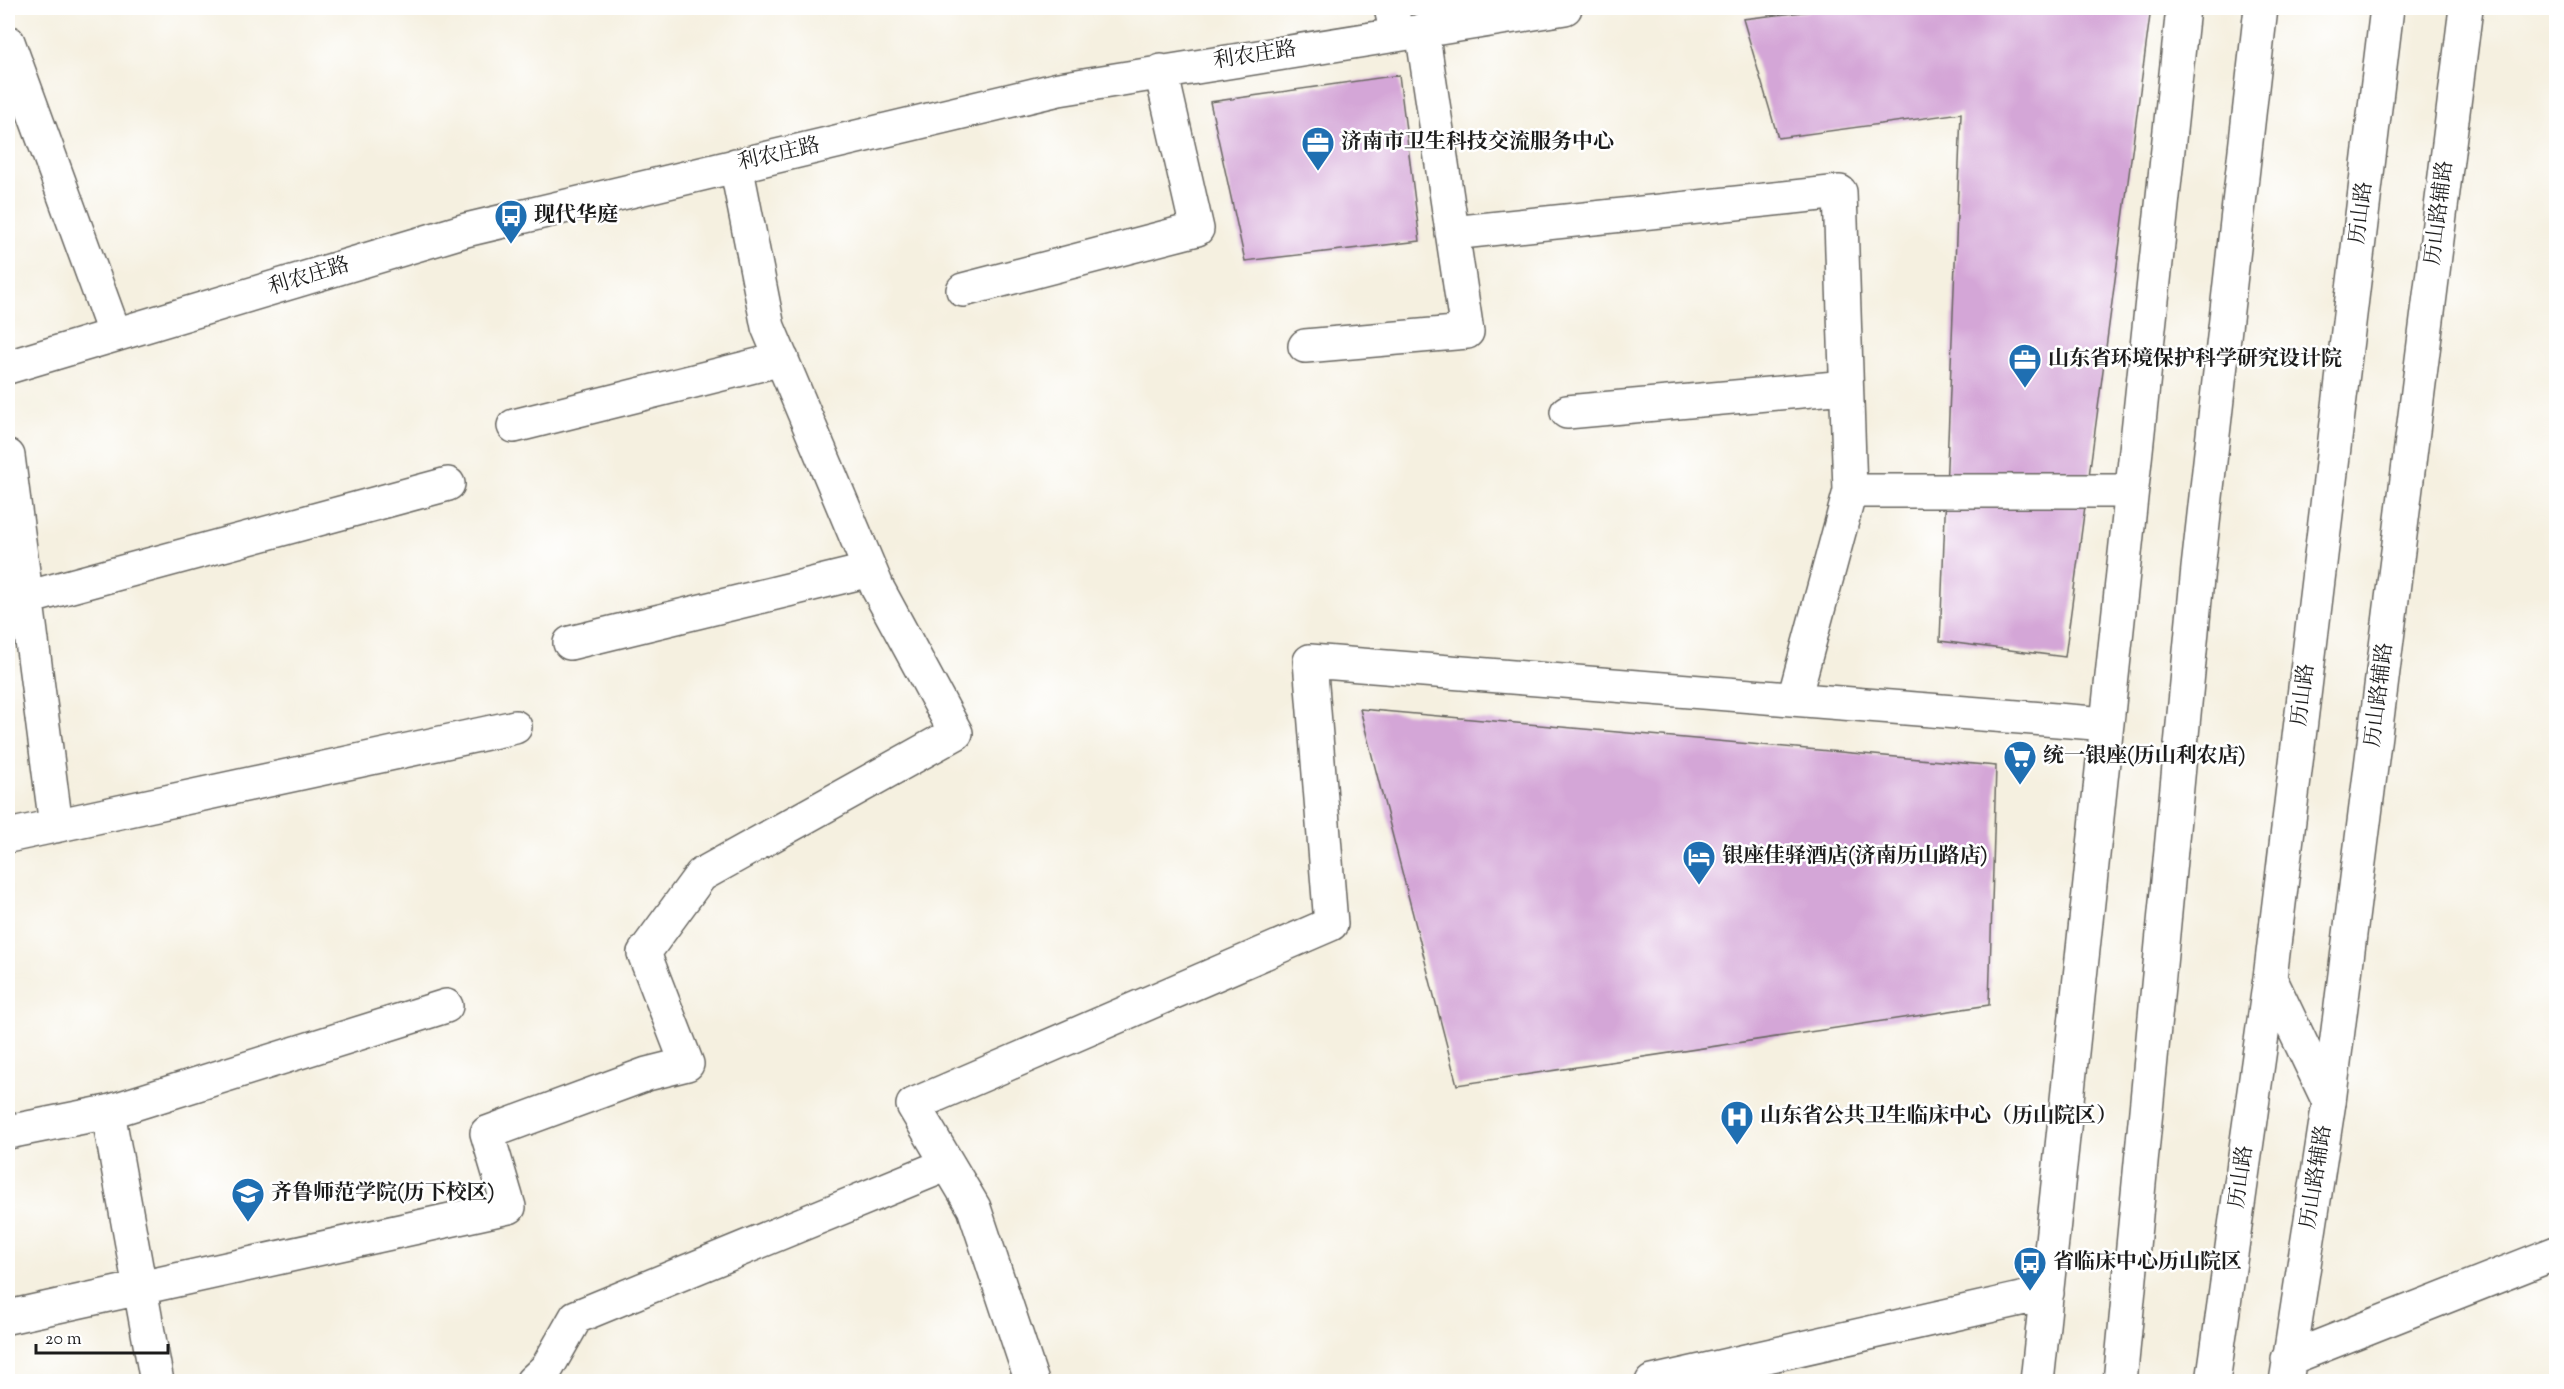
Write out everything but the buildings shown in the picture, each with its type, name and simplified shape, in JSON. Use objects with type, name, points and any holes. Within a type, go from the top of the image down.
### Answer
[{"type":"street","name":"利农庄路","points":[[8,367],[466,230],[1059,89],[1403,24],[1565,8]]},
{"type":"street","points":[[2037,1382],[2183,8]]},
{"type":"street","points":[[2120,1382],[2198,568],[2262,8]]},
{"type":"street","name":"历山路","points":[[2213,1382],[2270,978],[2387,8]]},
{"type":"street","name":"历山路辅路","points":[[2289,1374],[2329,1102],[2466,8]]},
{"type":"street","points":[[1305,346],[1467,332],[1452,233],[1403,24]]},
{"type":"street","points":[[8,42],[115,335]]},
{"type":"street","points":[[963,290],[1197,229],[1161,71]]},
{"type":"street","points":[[8,1317],[509,1207],[487,1133],[647,1074],[687,1064],[644,952],[701,875],[956,733],[870,570],[768,327],[736,165]]},
{"type":"street","points":[[1452,233],[1839,192],[1850,491],[1794,699]]},
{"type":"street","points":[[514,426],[782,359]]},
{"type":"street","points":[[1567,412],[1846,387]]},
{"type":"street","points":[[8,456],[17,601],[56,826]]},
{"type":"street","points":[[17,601],[448,484]]},
{"type":"street","points":[[1850,491],[2131,491]]},
{"type":"street","points":[[570,643],[870,570]]},
{"type":"street","points":[[1032,1382],[974,1208],[914,1105],[1331,924],[1310,661],[2107,724]]},
{"type":"street","points":[[8,836],[514,727]]},
{"type":"street","points":[[2270,978],[2329,1102]]},
{"type":"street","points":[[8,1132],[108,1112],[446,1006]]},
{"type":"street","points":[[108,1112],[157,1382]]},
{"type":"street","points":[[532,1382],[547,1368],[576,1317],[948,1164]]},
{"type":"street","points":[[2289,1374],[2556,1253]]},
{"type":"street","points":[[1652,1382],[2047,1293]]},
{"type":"place","name":"济南市卫生科技交流服务中心","points":[[1318,172]]},
{"type":"place","name":"现代华庭","points":[[511,245]]},
{"type":"place","name":"山东省环境保护科学研究设计院","points":[[2025,389]]},
{"type":"place","name":"统一银座(历山利农店)","points":[[2020,786]]},
{"type":"place","name":"银座佳驿酒店(济南历山路店)","points":[[1699,886]]},
{"type":"place","name":"山东省公共卫生临床中心（历山院区）","points":[[1737,1146]]},
{"type":"place","name":"齐鲁师范学院(历下校区)","points":[[248,1223]]},
{"type":"place","name":"省临床中心历山院区","points":[[2030,1292]]}]
